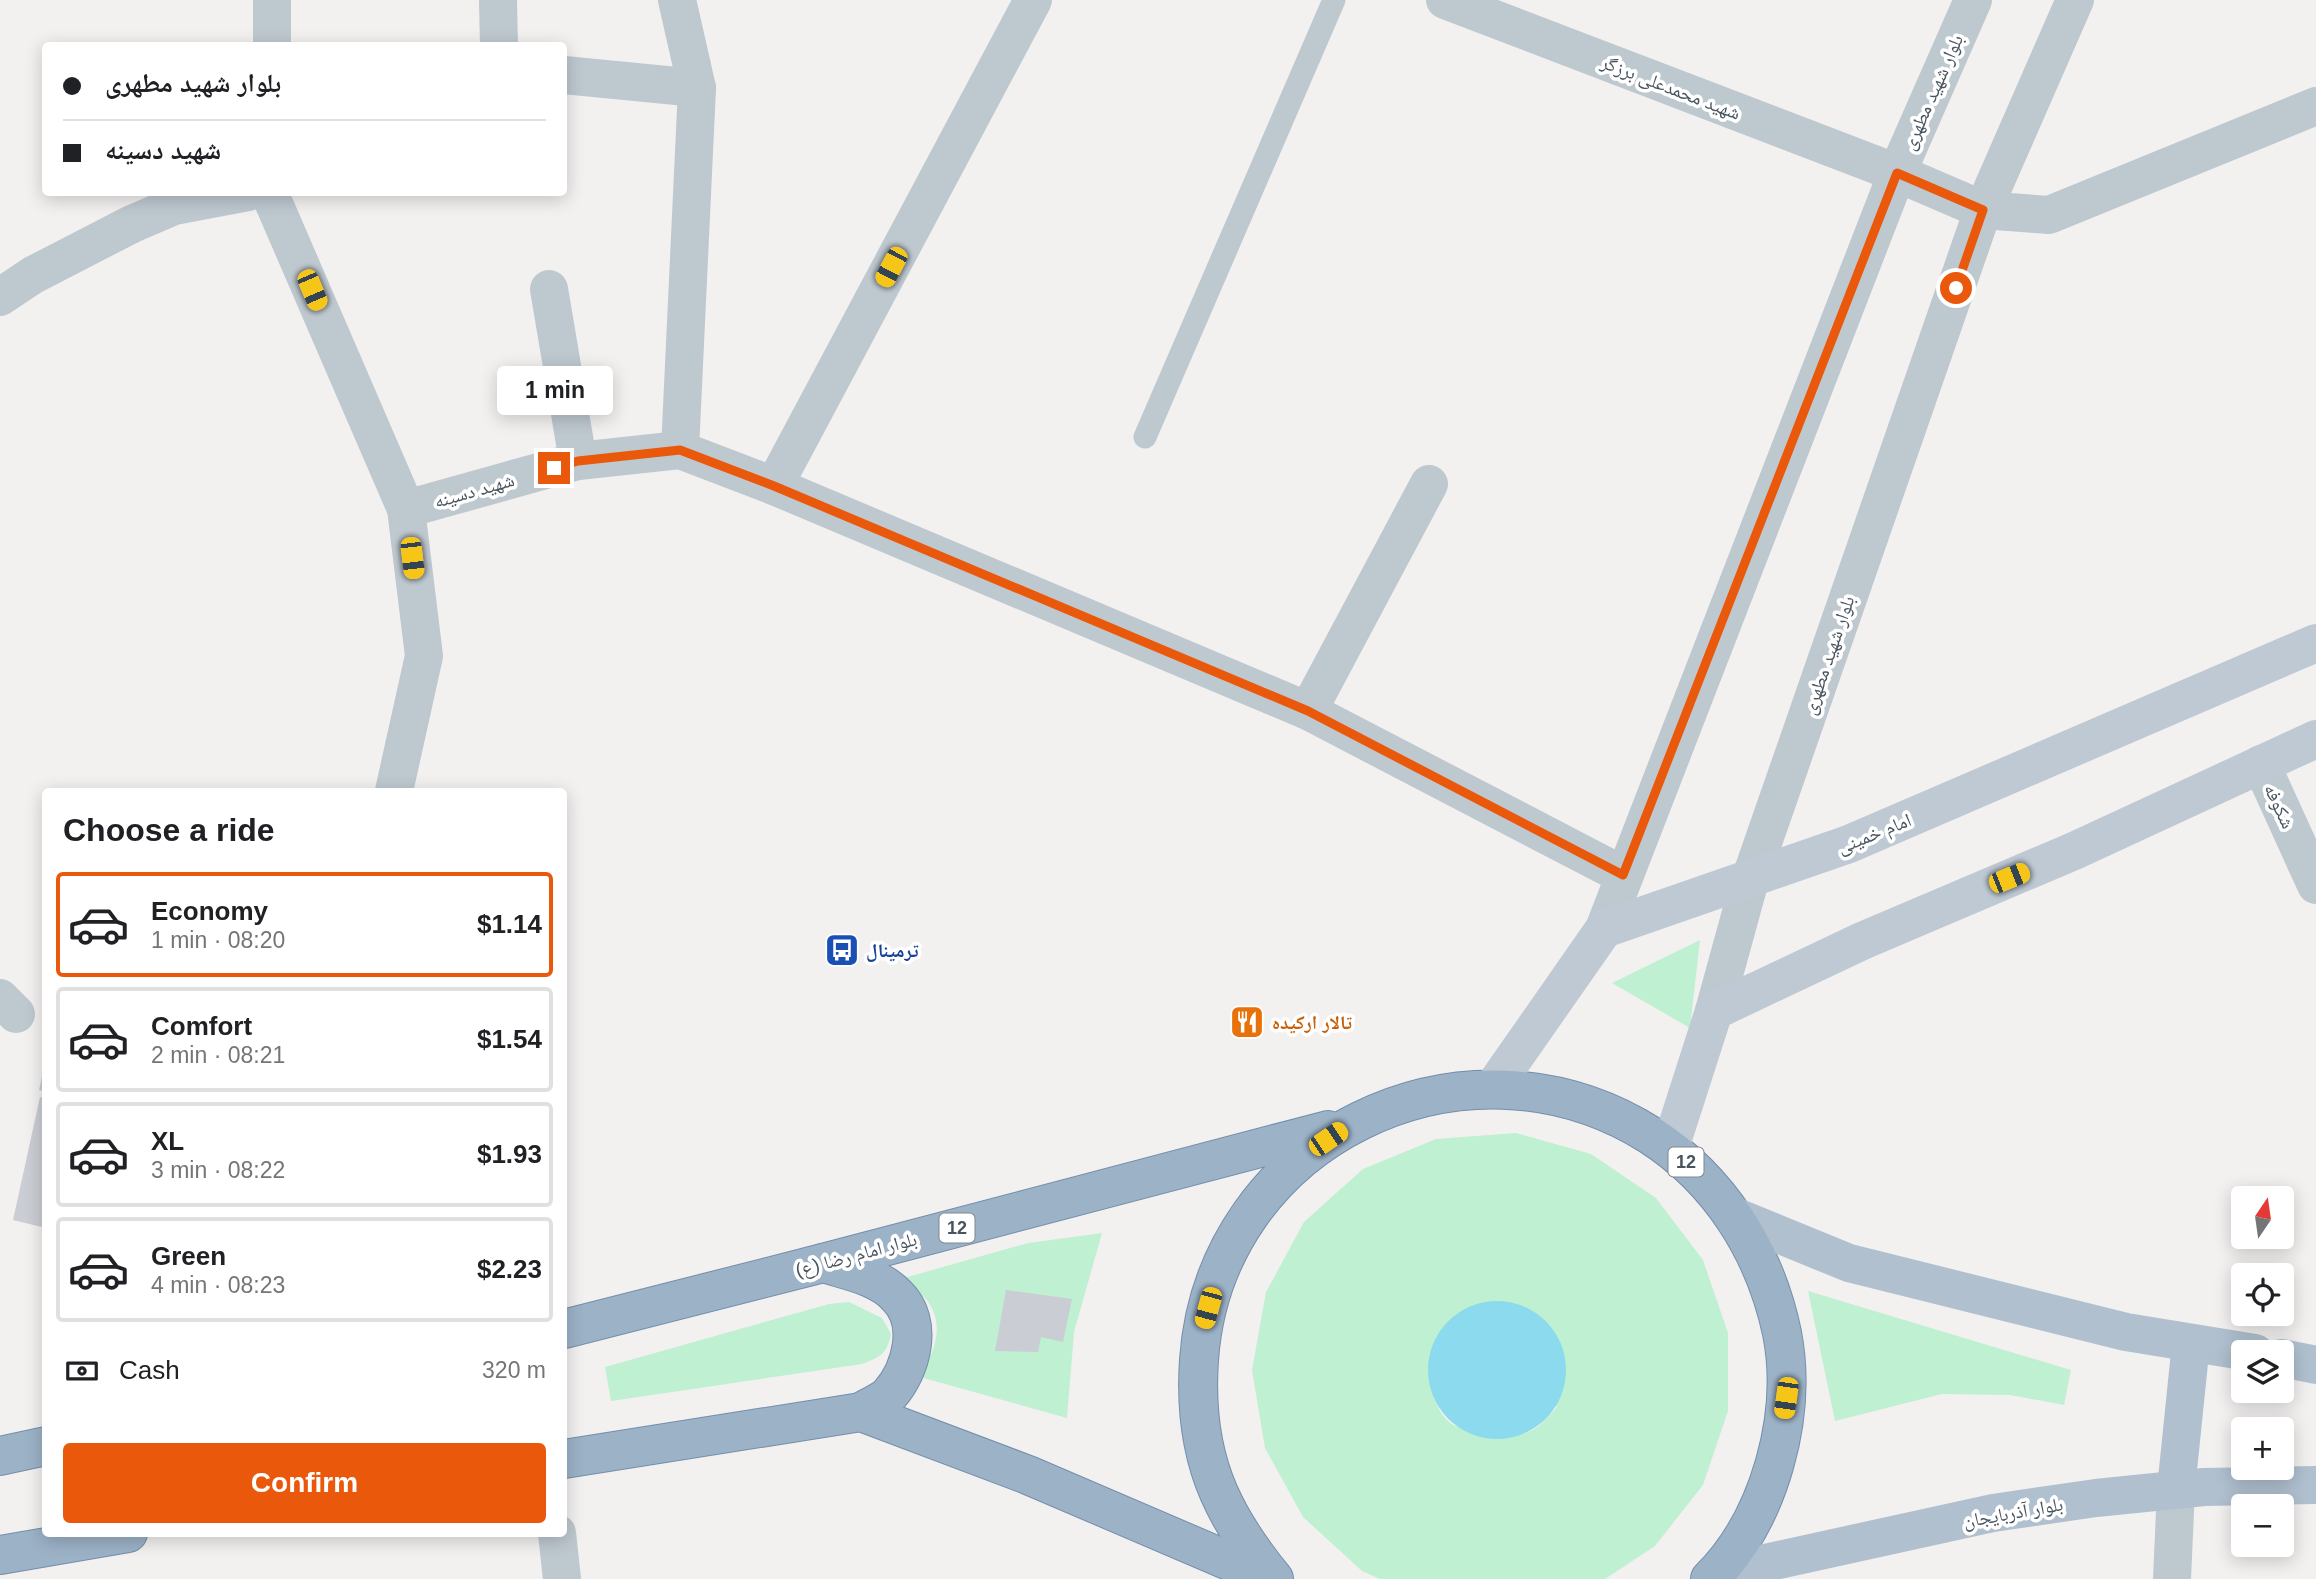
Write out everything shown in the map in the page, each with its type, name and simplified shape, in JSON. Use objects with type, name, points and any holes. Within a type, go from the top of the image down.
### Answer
[{"type":"highway","name":"12","points":[[1272,1579],[1242,1538],[1218,1490],[1203,1439],[1197,1387],[1201,1334],[1214,1282],[1237,1234],[1268,1190],[1307,1153],[1350,1124],[1400,1103],[1434,1094],[1493,1088],[1540,1093],[1586,1104],[1629,1122],[1670,1147],[1704,1179],[1734,1216],[1758,1258],[1775,1303],[1785,1350],[1786,1398],[1780,1446],[1765,1492],[1744,1535],[1713,1577]]},
{"type":"highway","name":"بلوار امام رضا (ع)","points":[[567,1328],[1350,1124]]},
{"type":"highway","points":[[823,1263],[883,1284],[897,1295],[908,1309],[914,1329],[907,1365],[888,1396],[860,1412]]},
{"type":"highway","name":"12","points":[[567,1459],[860,1412],[1028,1475],[1272,1579]]},
{"type":"highway","points":[[0,1456],[42,1448]]},
{"type":"highway","points":[[0,1555],[105,1537]]},
{"type":"main road","name":"امام خمینی","points":[[1604,929],[1849,844],[2316,643]]},
{"type":"main road","points":[[1670,1147],[1714,1011],[1874,936],[2074,851],[2316,739]]},
{"type":"main road","points":[[1493,1088],[1604,929]]},
{"type":"main road","name":"12","points":[[1734,1216],[1849,1263],[2126,1332],[2231,1349]]},
{"type":"main road","points":[[2176,1489],[2191,1343]]},
{"type":"main road","points":[[2294,1360],[2316,1365]]},
{"type":"main road","name":"بلوار آذربایجان","points":[[1713,1577],[1993,1513],[2176,1489],[2316,1485]]},
{"type":"street","points":[[272,0],[272,42]]},
{"type":"street","points":[[498,0],[499,42]]},
{"type":"street","points":[[677,0],[697,88],[680,450]]},
{"type":"street","points":[[774,486],[1033,0]]},
{"type":"street","name":"شهید محمدعلی برزگر","points":[[1445,0],[1897,173],[1983,210],[2049,215],[2316,106]]},
{"type":"street","name":"بلوار شهید مطهری","points":[[1604,929],[1897,173],[1973,0]]},
{"type":"street","name":"بلوار شهید مطهری","points":[[1714,1011],[1750,880],[1983,210],[2075,0]]},
{"type":"street","points":[[567,75],[697,88]]},
{"type":"street","points":[[0,297],[33,275],[132,224],[174,206],[227,196]]},
{"type":"street","points":[[272,196],[406,509],[424,656],[395,788]]},
{"type":"street","points":[[550,289],[578,461]]},
{"type":"street","name":"شهید دسینه","points":[[406,509],[578,461],[680,450],[774,486],[1308,711],[1623,875]]},
{"type":"street","points":[[1308,711],[1429,484]]},
{"type":"street","name":"شکوفه","points":[[2261,764],[2316,886]]},
{"type":"street","points":[[2172,1579],[2176,1489]]},
{"type":"street","points":[[557,1537],[562,1579]]},
{"type":"lane","points":[[1145,437],[1335,0]]},
{"type":"green space","points":[[1700,940],[1690,1028],[1612,983]]},
{"type":"green space","points":[[1516,1133],[1591,1154],[1656,1198],[1703,1260],[1728,1333],[1728,1411],[1703,1485],[1655,1546],[1605,1579],[1380,1579],[1362,1571],[1303,1517],[1265,1448],[1252,1370],[1266,1292],[1304,1222],[1363,1169],[1436,1139]],"holes":[[[1428,1366],[1557,1407],[1540,1425],[1526,1433],[1464,1429],[1450,1423],[1439,1409],[1432,1392]]]},
{"type":"green space","points":[[1102,1233],[1074,1332],[1067,1418],[920,1377],[934,1348],[937,1328],[935,1318],[932,1308],[922,1295],[897,1280],[1028,1243]]},
{"type":"green space","points":[[1808,1291],[2071,1370],[2064,1405],[2010,1395],[1942,1394],[1835,1421]]},
{"type":"green space","points":[[849,1302],[882,1318],[891,1334],[885,1350],[868,1362],[611,1401],[605,1367],[829,1304]]},
{"type":"water","points":[[1497,1301],[1524,1306],[1546,1321],[1561,1343],[1566,1370],[1561,1397],[1546,1419],[1524,1434],[1497,1439],[1470,1434],[1448,1419],[1433,1397],[1428,1370],[1433,1343],[1448,1321],[1470,1306]]},
{"type":"building","points":[[40,1097],[42,1227],[13,1220]]},
{"type":"building","points":[[1006,1290],[1072,1299],[1063,1342],[1041,1337],[1038,1352],[995,1351]]},
{"type":"place","name":"ترمینال","points":[[842,950]]},
{"type":"place","name":"تالار ارکیده","points":[[1247,1022]]},
{"type":"route","points":[[554,468],[578,461],[680,450],[774,486],[1308,711],[1623,875],[1897,173],[1983,210],[1956,288]]}]
